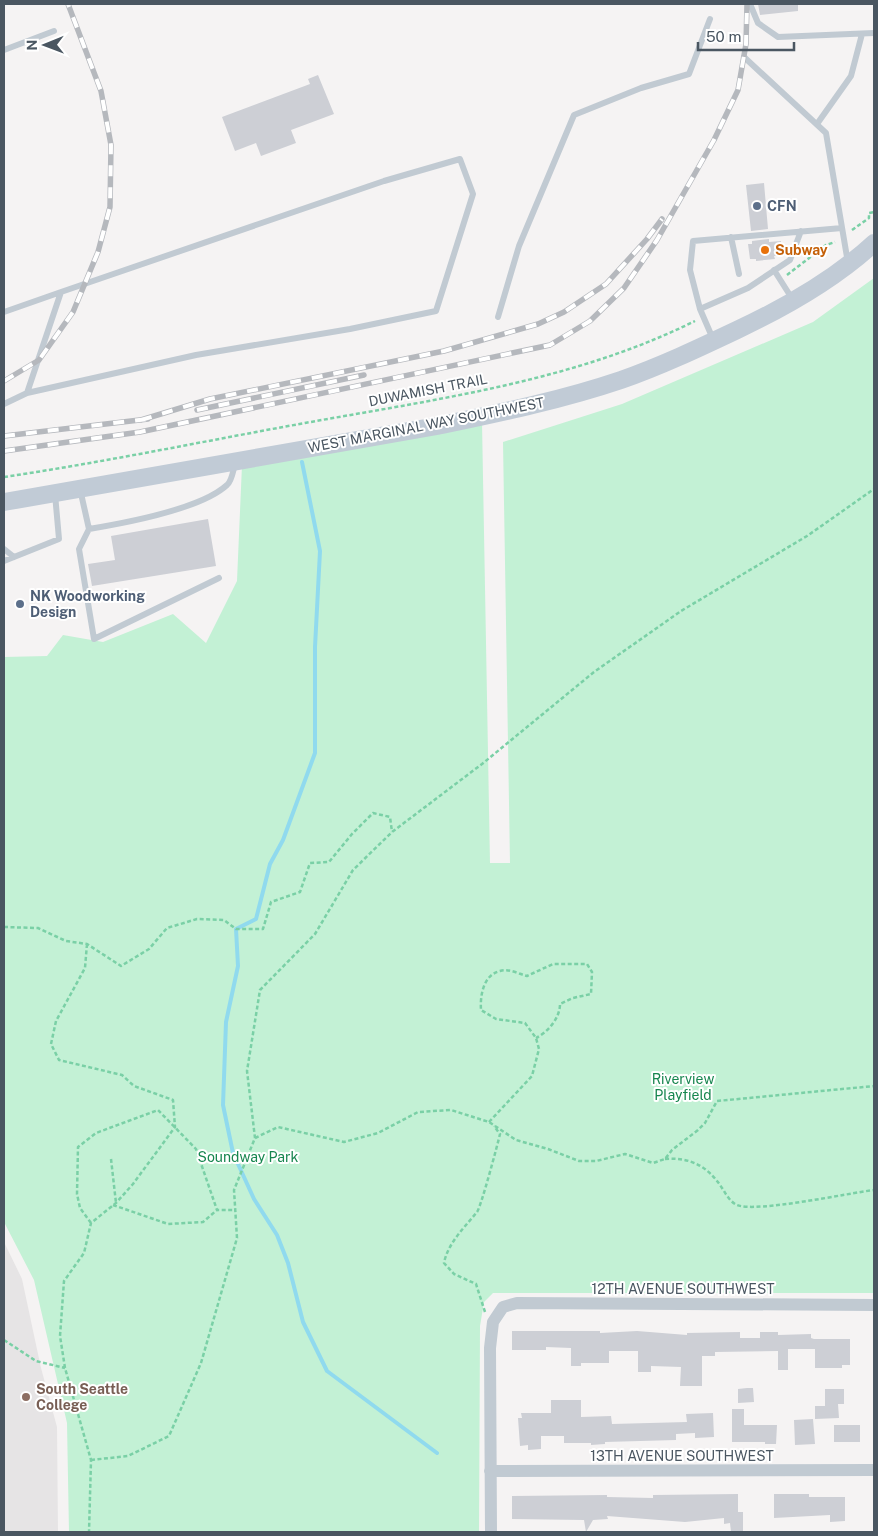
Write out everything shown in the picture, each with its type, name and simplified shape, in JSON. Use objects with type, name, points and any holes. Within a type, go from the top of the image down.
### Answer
[{"type":"main road","name":"WEST MARGINAL WAY SOUTHWEST","points":[[4,502],[502,413],[621,380],[714,341],[793,301],[849,267],[874,243]]},
{"type":"street","name":"12TH AVENUE SOUTHWEST","points":[[496,1316],[502,1307],[517,1303],[874,1305]]},
{"type":"street","points":[[491,1532],[490,1348],[496,1316]]},
{"type":"street","name":"13TH AVENUE SOUTHWEST","points":[[490,1471],[874,1470]]},
{"type":"lane","points":[[750,4],[758,23],[778,37],[874,33]]},
{"type":"lane","points":[[498,317],[519,246],[574,115],[641,88],[689,74],[710,19]]},
{"type":"lane","points":[[4,50],[54,31]]},
{"type":"lane","points":[[817,124],[851,76],[862,34]]},
{"type":"lane","points":[[744,57],[826,133],[849,267]]},
{"type":"lane","points":[[4,312],[384,182],[460,159],[473,194],[436,310],[350,329],[196,356],[27,393],[4,404]]},
{"type":"lane","points":[[714,341],[700,309],[690,270],[693,241],[842,228]]},
{"type":"lane","points":[[700,309],[748,288],[790,260],[801,231]]},
{"type":"lane","points":[[731,237],[739,274]]},
{"type":"lane","points":[[774,270],[793,301]]},
{"type":"lane","points":[[27,393],[61,292]]},
{"type":"lane","points":[[89,528],[183,507],[213,495],[229,484],[236,461]]},
{"type":"lane","points":[[80,488],[89,528],[79,549],[94,639],[219,578]]},
{"type":"lane","points":[[4,561],[59,539],[55,493]]},
{"type":"lane","points":[[4,549],[14,557]]},
{"type":"path","points":[[869,218],[869,213],[874,212]]},
{"type":"path","points":[[780,280],[826,245],[830,246]]},
{"type":"path","name":"DUWAMISH TRAIL","points":[[4,477],[96,462],[506,386],[564,371],[627,350],[704,317]]},
{"type":"path","points":[[90,1460],[128,1456],[169,1436],[200,1363],[237,1238],[234,1190],[255,1138],[247,1071],[260,990],[315,934],[353,870],[392,832],[482,764],[594,672],[682,611],[807,536],[874,489]]},
{"type":"path","points":[[4,927],[38,928],[66,941],[87,944],[121,966],[149,950],[167,928],[197,919],[224,920],[236,930],[263,930],[271,902],[300,892],[310,863],[329,862],[373,812],[390,817],[392,832]]},
{"type":"path","points":[[87,944],[85,968],[56,1021],[51,1044],[59,1060],[104,1072],[122,1074],[134,1086],[173,1100],[175,1127],[115,1204],[91,1223],[84,1253],[64,1280],[60,1336],[65,1368],[90,1460],[88,1532]]},
{"type":"path","points":[[489,1122],[532,1076],[539,1049],[536,1038],[525,1023],[496,1019],[481,1010],[480,996],[488,978],[500,970],[527,976],[552,964],[587,964],[592,972],[590,994],[573,998],[560,1004],[560,1012],[545,1033],[536,1038]]},
{"type":"path","points":[[665,1159],[672,1150],[705,1123],[717,1101],[874,1086]]},
{"type":"path","points":[[91,1223],[80,1208],[77,1194],[78,1147],[96,1133],[158,1110],[196,1149],[217,1210]]},
{"type":"path","points":[[255,1138],[278,1127],[344,1142],[378,1134],[418,1112],[451,1110],[489,1122],[516,1140],[548,1149],[579,1161],[596,1161],[625,1154],[653,1163],[665,1159],[681,1158],[702,1165],[721,1186],[729,1199],[738,1205],[774,1206],[874,1190]]},
{"type":"path","points":[[493,1125],[500,1134],[498,1148],[492,1158],[480,1207],[446,1252],[444,1263],[454,1274],[476,1284],[485,1309],[485,1316],[496,1316]]},
{"type":"path","points":[[112,1159],[115,1204]]},
{"type":"path","points":[[115,1204],[168,1224],[203,1222],[217,1210],[235,1210]]},
{"type":"path","points":[[4,1340],[36,1361],[65,1368]]},
{"type":"shaded area","name":"South Seattle College","points":[[4,1242],[22,1279],[41,1368],[57,1427],[58,1532],[4,1532]]},
{"type":"green space","points":[[874,278],[874,1293],[493,1293],[484,1302],[480,1326],[479,1532],[69,1532],[67,1423],[34,1280],[4,1222],[4,657],[47,656],[63,635],[103,642],[173,614],[206,643],[237,581],[242,465],[482,422],[490,863],[510,863],[503,442],[622,404],[813,322]]},
{"type":"building","points":[[758,4],[798,4],[798,11],[760,15]]},
{"type":"building","points":[[318,75],[334,114],[291,130],[296,143],[261,156],[256,143],[235,151],[222,117],[310,84],[308,79]]},
{"type":"building","name":"CFN","points":[[764,183],[768,229],[751,231],[746,185]]},
{"type":"building","name":"Subway","points":[[769,239],[769,242],[781,241],[782,256],[774,256],[775,259],[756,261],[756,259],[750,259],[748,244],[752,244],[752,241]]},
{"type":"building","points":[[208,519],[216,566],[92,586],[88,564],[115,560],[111,536]]},
{"type":"building","points":[[512,1331],[600,1331],[600,1333],[637,1331],[687,1335],[687,1333],[740,1332],[740,1338],[760,1338],[760,1332],[778,1332],[778,1335],[811,1334],[811,1338],[814,1339],[850,1339],[850,1365],[842,1365],[842,1368],[815,1368],[815,1349],[788,1349],[788,1370],[778,1370],[778,1351],[715,1352],[715,1356],[702,1356],[702,1386],[680,1386],[681,1367],[651,1366],[651,1372],[638,1372],[638,1351],[609,1351],[609,1363],[581,1363],[581,1366],[571,1366],[571,1348],[546,1347],[546,1350],[512,1350]]},
{"type":"building","points":[[753,1388],[754,1402],[738,1403],[738,1389]]},
{"type":"building","points":[[825,1389],[844,1389],[844,1404],[838,1404],[839,1418],[815,1419],[815,1406],[825,1406]]},
{"type":"building","points":[[551,1400],[581,1400],[581,1417],[611,1416],[612,1424],[687,1422],[686,1414],[713,1413],[714,1437],[695,1438],[695,1433],[676,1434],[676,1440],[605,1442],[605,1444],[591,1445],[591,1443],[564,1443],[564,1436],[541,1436],[541,1449],[528,1450],[528,1445],[520,1446],[518,1418],[522,1418],[521,1413],[551,1413]]},
{"type":"building","points":[[732,1409],[744,1409],[744,1425],[777,1425],[776,1444],[732,1442]]},
{"type":"building","points":[[813,1419],[815,1444],[795,1445],[794,1420]]},
{"type":"building","points":[[834,1425],[860,1425],[860,1442],[834,1442]]},
{"type":"building","points":[[738,1494],[738,1512],[743,1512],[743,1532],[731,1532],[730,1523],[724,1524],[724,1518],[685,1522],[607,1516],[608,1519],[593,1520],[586,1532],[584,1520],[512,1519],[512,1496],[607,1495],[607,1497],[653,1498],[653,1495]]},
{"type":"building","points":[[774,1494],[809,1494],[809,1497],[845,1497],[845,1521],[830,1522],[830,1515],[774,1518]]},
{"type":"waterway","points":[[302,462],[320,551],[315,647],[315,753],[283,840],[270,864],[256,919],[236,929],[238,966],[226,1022],[223,1105],[233,1153],[254,1199],[277,1235],[288,1263],[303,1322],[327,1371],[437,1453]]},
{"type":"railway","points":[[4,381],[39,360],[73,312],[98,252],[110,207],[111,145],[101,91],[68,4]]},
{"type":"railway","points":[[4,451],[140,432],[550,345],[590,321],[624,288],[657,240],[714,140],[738,90],[746,44],[747,4]]},
{"type":"railway","points":[[141,420],[210,399],[444,351],[538,324],[564,312],[606,284],[647,239],[662,219]]},
{"type":"railway","points":[[197,410],[364,375]]},
{"type":"railway","points":[[4,436],[148,419]]},
{"type":"place","name":"CFN","points":[[757,206]]},
{"type":"place","name":"Subway","points":[[765,250]]},
{"type":"place","name":"NK Woodworking Design","points":[[20,604]]},
{"type":"place","name":"South Seattle College","points":[[26,1397]]},
{"type":"park label","name":"Riverview Playfield","points":[[683,1088]]},
{"type":"park label","name":"Soundway Park","points":[[248,1157]]}]
